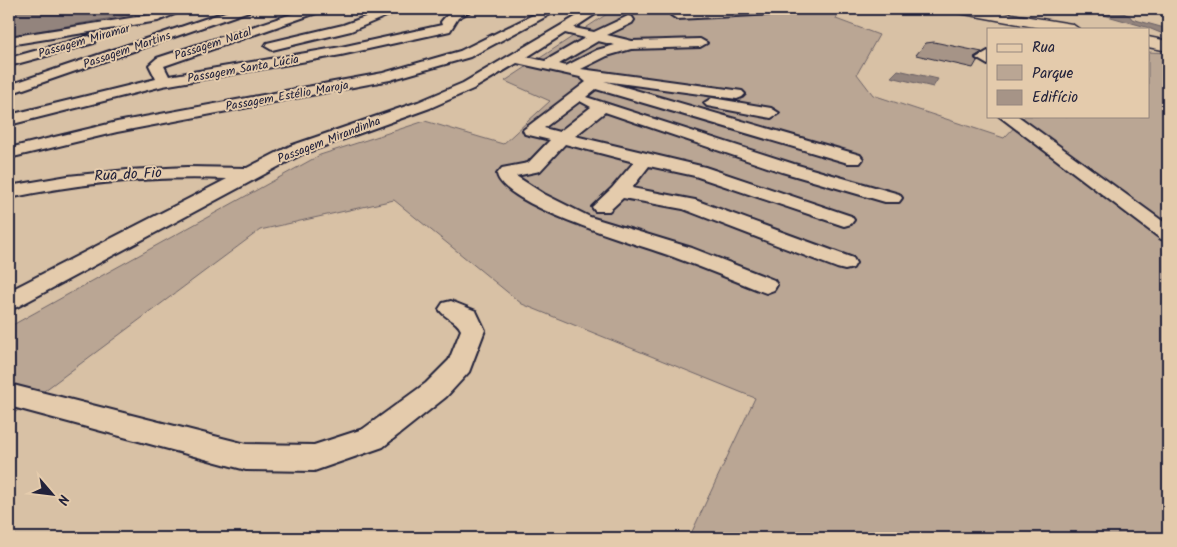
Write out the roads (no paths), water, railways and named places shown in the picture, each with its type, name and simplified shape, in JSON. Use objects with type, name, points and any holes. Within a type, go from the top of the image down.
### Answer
[{"type":"main road","points":[[959,9],[992,12],[1041,26],[1062,28]]},
{"type":"main road","points":[[1150,42],[1168,46]]},
{"type":"street","points":[[9,41],[158,17],[182,9]]},
{"type":"street","name":"Passagem Martins","points":[[9,90],[244,9]]},
{"type":"street","name":"Passagem Natal","points":[[165,82],[156,65],[162,61],[318,9]]},
{"type":"street","points":[[272,46],[339,30],[397,9]]},
{"type":"street","name":"Passagem Santa Lúcia","points":[[9,120],[165,82],[346,51],[416,36],[446,28],[449,26],[447,22],[449,18],[468,9]]},
{"type":"street","name":"Passagem Estélio Maroja","points":[[9,153],[117,127],[394,74],[465,54],[554,9]]},
{"type":"street","name":"Passagem Mirandinha","points":[[9,301],[296,150],[445,97],[597,9]]},
{"type":"street","points":[[676,15],[777,10]]},
{"type":"street","name":"Passagem Miramar","points":[[9,62],[117,32],[158,17]]},
{"type":"street","points":[[548,65],[628,20]]},
{"type":"street","points":[[563,29],[598,36],[635,50]]},
{"type":"street","points":[[700,43],[602,53],[583,76],[575,97],[530,129],[645,160],[699,171],[738,182],[844,220]]},
{"type":"street","points":[[515,58],[548,65],[583,76],[710,103],[771,113]]},
{"type":"street","points":[[583,76],[710,103],[854,159]]},
{"type":"street","points":[[710,103],[737,94]]},
{"type":"street","points":[[575,97],[761,159],[892,198]]},
{"type":"street","points":[[603,106],[562,138],[534,167],[508,172],[506,174],[507,179],[536,198],[583,221],[684,253],[766,285]]},
{"type":"street","points":[[1010,118],[1168,235]]},
{"type":"street","points":[[738,182],[761,159]]},
{"type":"street","points":[[602,207],[619,192],[645,160]]},
{"type":"street","name":"Rua do Fio","points":[[9,192],[87,177],[198,173],[248,174]]},
{"type":"street","points":[[619,192],[688,204],[845,263]]},
{"type":"street","points":[[9,395],[246,457],[314,458],[373,438],[436,390],[454,371],[460,364],[473,330],[466,317],[450,308]]}]
